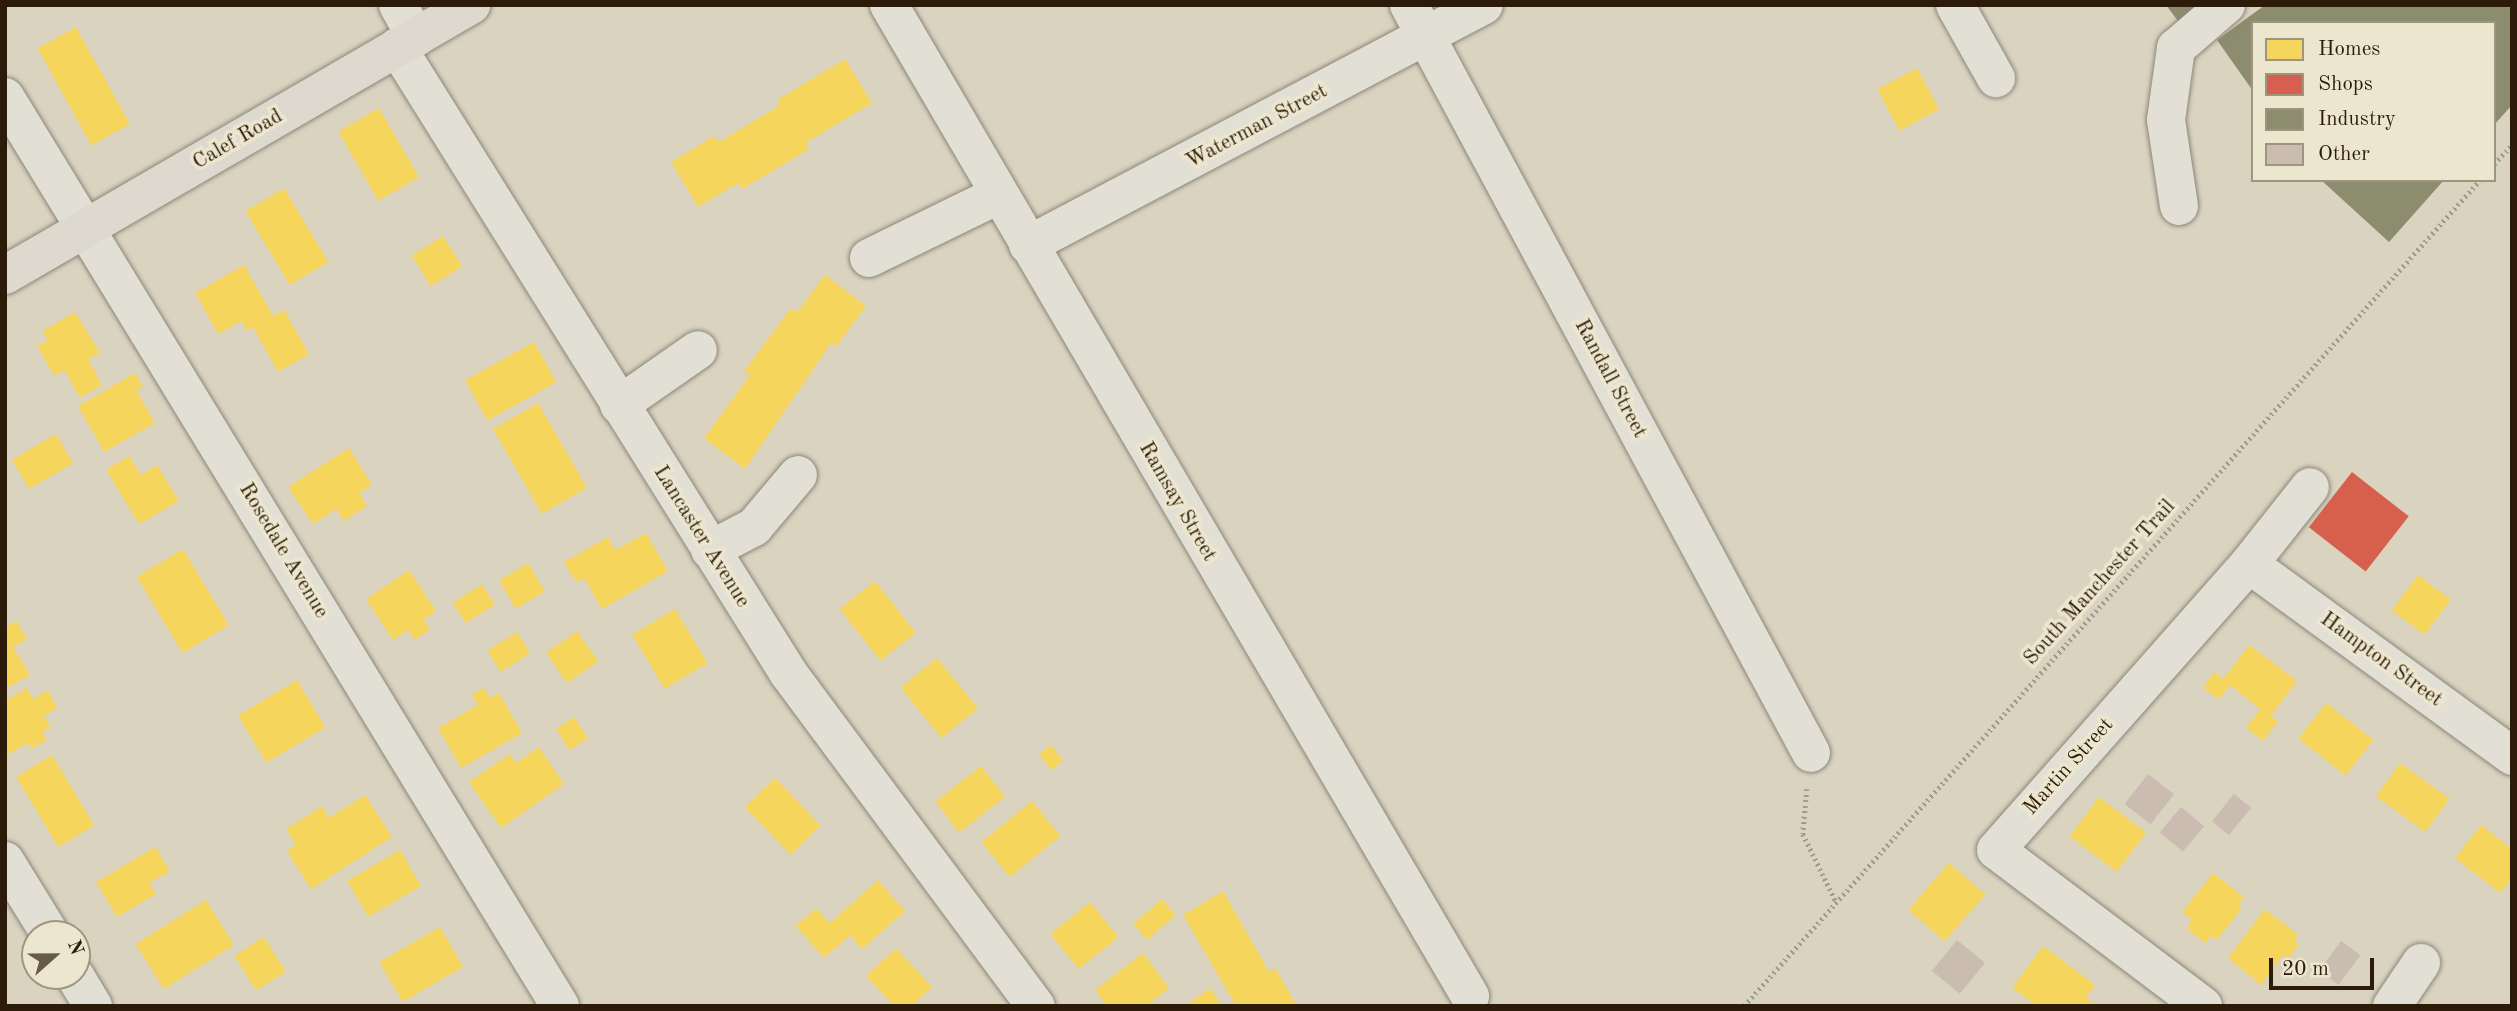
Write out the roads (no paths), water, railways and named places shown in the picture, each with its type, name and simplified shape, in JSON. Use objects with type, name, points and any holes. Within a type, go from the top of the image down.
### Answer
[{"type":"main road","name":"Calef Road","points":[[5,275],[87,229],[404,30],[471,5]]},
{"type":"street","name":"Ramsay Street","points":[[889,5],[1470,996]]},
{"type":"street","name":"Waterman Street","points":[[1028,246],[1418,21],[1484,5]]},
{"type":"street","points":[[1955,5],[1996,78]]},
{"type":"street","points":[[2179,206],[2166,120],[2176,48],[2226,5]]},
{"type":"street","name":"Randall Street","points":[[1418,21],[1811,753]]},
{"type":"street","name":"Lancaster Avenue","points":[[404,30],[619,405],[789,674],[1036,1006]]},
{"type":"street","name":"Rosedale Avenue","points":[[5,97],[560,1006]]},
{"type":"street","points":[[869,258],[999,195]]},
{"type":"street","points":[[619,405],[698,350]]},
{"type":"street","points":[[710,550],[754,527],[798,475]]},
{"type":"street","name":"Martin Street","points":[[2203,1006],[1996,850],[2249,564],[2310,487]]},
{"type":"street","name":"Hampton Street","points":[[2249,564],[2512,756]]},
{"type":"street","points":[[5,861],[41,920]]},
{"type":"street","points":[[2392,1006],[2421,964]]},
{"type":"street","points":[[83,990],[93,1006]]}]
